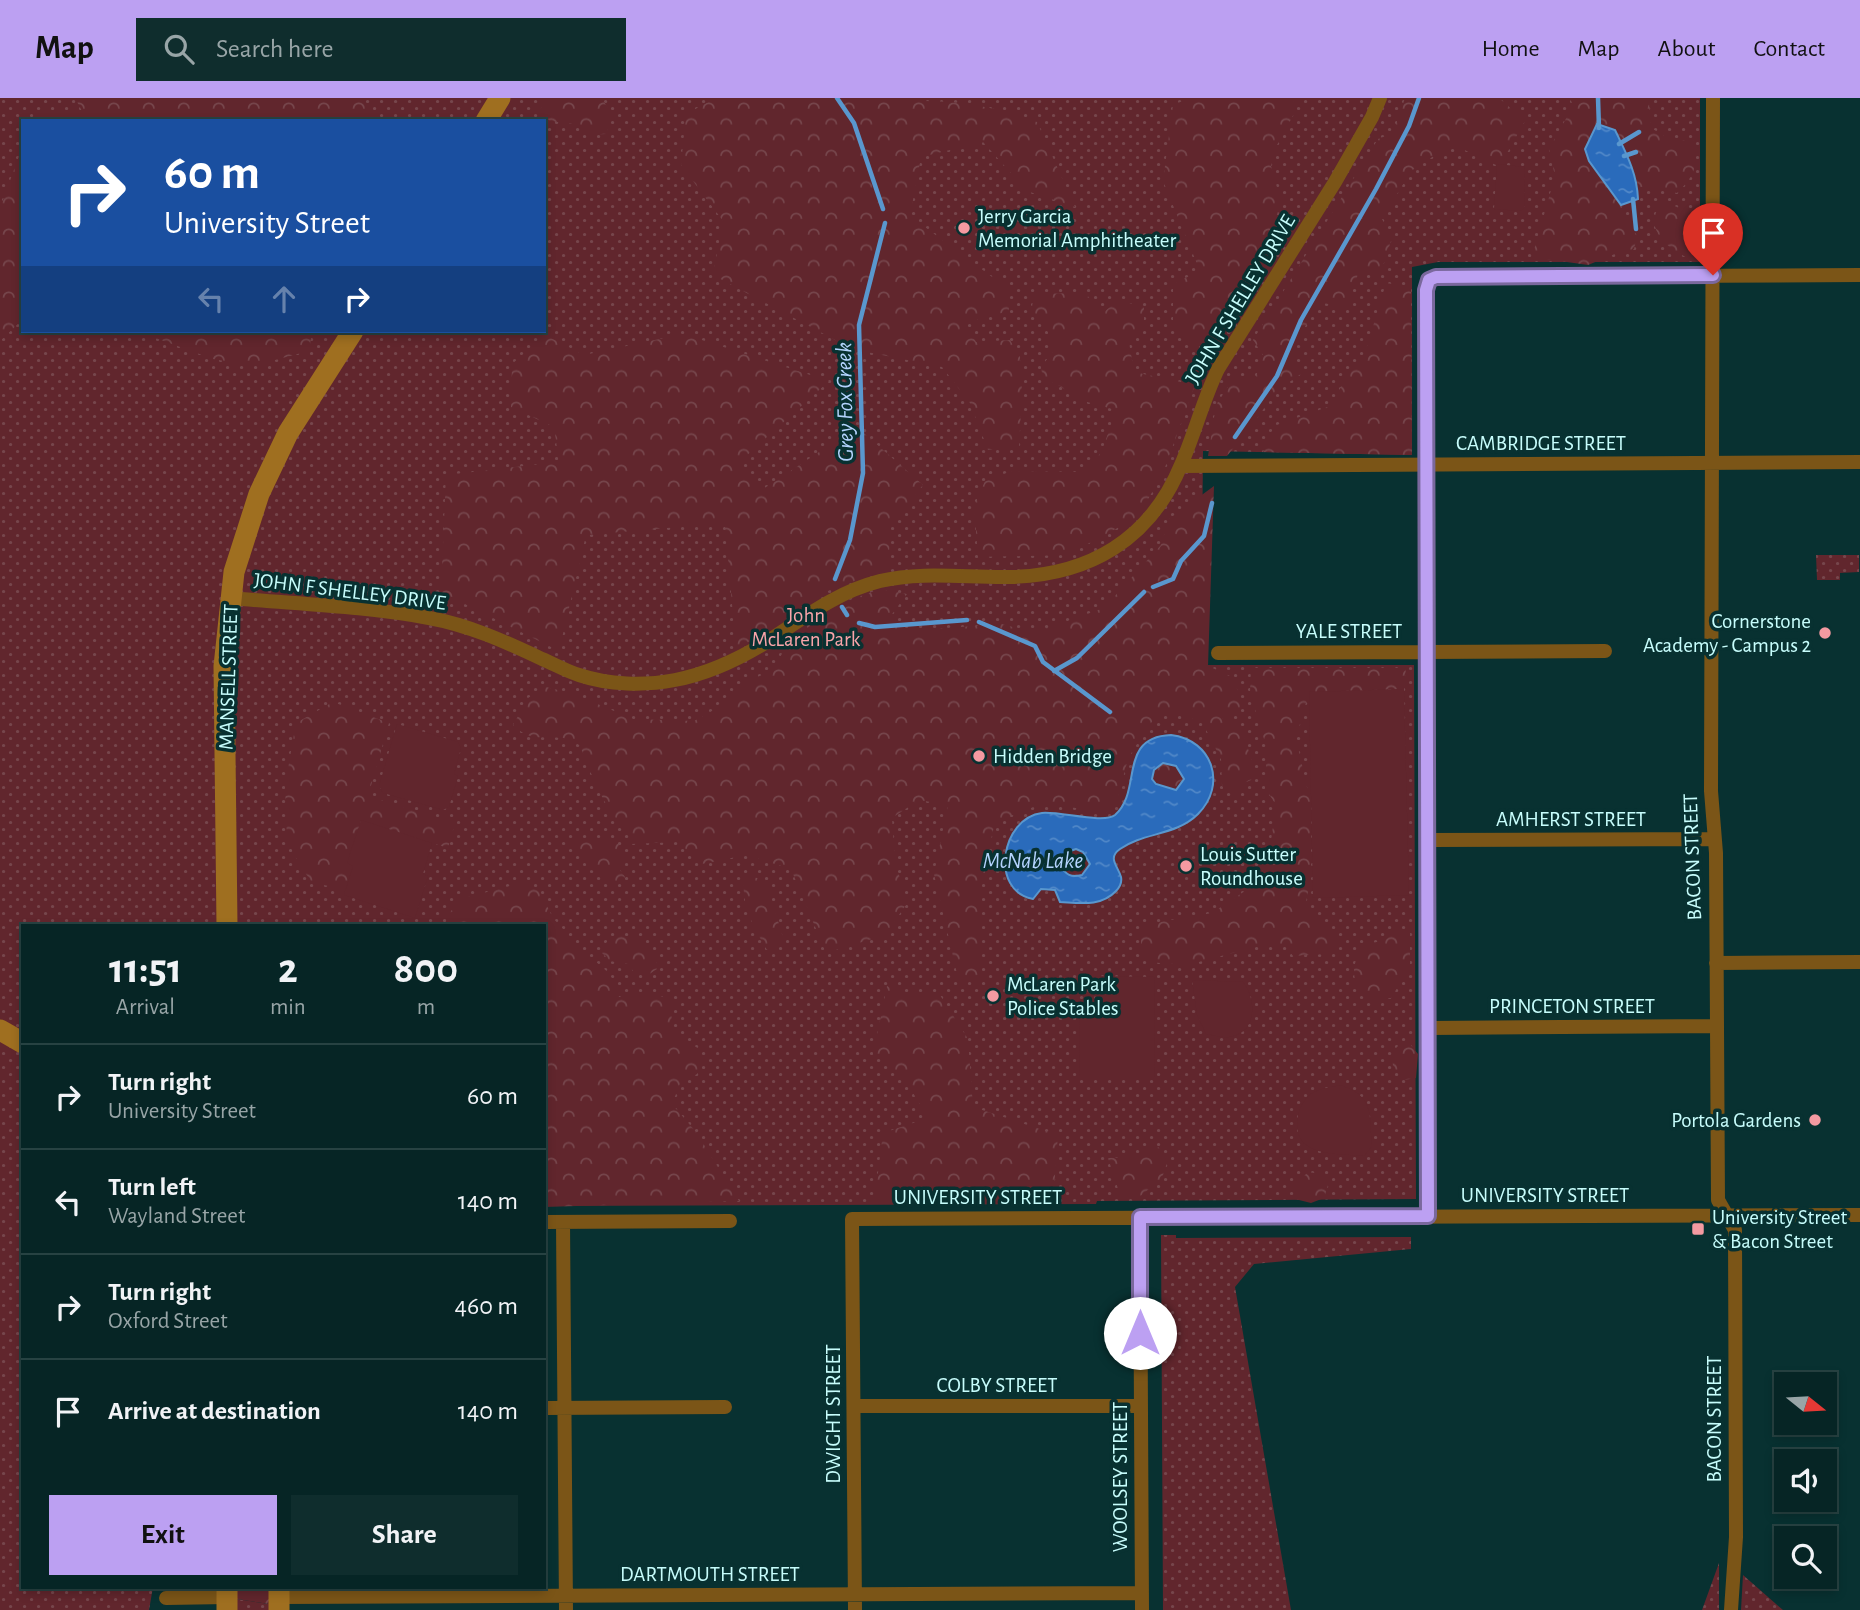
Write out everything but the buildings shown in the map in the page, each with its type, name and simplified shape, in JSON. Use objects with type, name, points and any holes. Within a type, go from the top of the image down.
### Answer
[{"type":"street","points":[[487,119],[500,98]]},
{"type":"street","name":"JOHN F SHELLEY DRIVE","points":[[230,598],[429,618],[498,639],[579,675],[626,683],[673,680],[697,675],[741,657],[835,597],[880,581],[923,576],[1030,576],[1075,568],[1095,560],[1114,550],[1133,534],[1166,493],[1181,466],[1205,396],[1218,369],[1335,182],[1380,98]]},
{"type":"street","name":"BACON STREET","points":[[1713,98],[1711,791],[1714,839],[1718,1200],[1735,1230],[1736,1537],[1731,1610]]},
{"type":"street","points":[[1428,1216],[1425,464],[1426,290],[1429,280],[1436,277],[1860,275]]},
{"type":"street","name":"MANSELL STREET","points":[[227,924],[224,666],[234,572],[259,494],[288,433],[351,333]]},
{"type":"street","name":"CAMBRIDGE STREET","points":[[1181,466],[1860,463]]},
{"type":"street","name":"YALE STREET","points":[[1218,653],[1605,651]]},
{"type":"street","name":"AMHERST STREET","points":[[1427,840],[1714,839]]},
{"type":"street","points":[[1716,963],[1860,962]]},
{"type":"street","name":"PRINCETON STREET","points":[[1429,1028],[1716,1027]]},
{"type":"street","points":[[0,1030],[21,1042]]},
{"type":"street","name":"UNIVERSITY STREET","points":[[852,1219],[1860,1215]]},
{"type":"street","name":"WOOLSEY STREET","points":[[1140,1217],[1142,1610]]},
{"type":"street","name":"DWIGHT STREET","points":[[852,1219],[855,1610]]},
{"type":"street","points":[[546,1222],[730,1221]]},
{"type":"street","points":[[563,1222],[566,1603]]},
{"type":"street","name":"COLBY STREET","points":[[855,1406],[1140,1406]]},
{"type":"street","points":[[546,1408],[725,1407]]},
{"type":"street","name":"DARTMOUTH STREET","points":[[279,1598],[566,1603],[855,1594],[1142,1592]]},
{"type":"street","points":[[166,1598],[227,1598]]},
{"type":"green space","name":"John McLaren Park","points":[[0,98],[1700,98],[1700,262],[1438,262],[1412,267],[1412,455],[1203,451],[1201,665],[1414,665],[1416,1199],[1097,1201],[1096,1204],[546,1206],[546,924],[21,924],[21,1589],[153,1589],[149,1610],[0,1610]]},
{"type":"green space","points":[[75,98],[362,98],[372,119],[33,119],[35,110],[83,113]]},
{"type":"green space","points":[[547,98],[602,98],[612,116],[606,134],[590,135],[573,124],[550,121],[539,111]]},
{"type":"green space","points":[[716,98],[913,98],[916,101],[978,106],[1037,122],[1075,207],[1027,191],[983,142],[921,157],[910,216],[1007,288],[1009,311],[966,323],[976,342],[1010,340],[1020,357],[1022,393],[1019,447],[988,450],[970,403],[942,367],[852,349],[713,275],[723,221],[681,165],[686,114]]},
{"type":"green space","points":[[1190,98],[1293,98],[1296,110],[1276,147],[1271,166],[1281,202],[1260,268],[1204,349],[1173,330],[1173,284],[1200,271],[1163,181],[1173,105]]},
{"type":"green space","points":[[1405,98],[1499,98],[1525,121],[1502,162],[1496,165],[1452,144],[1411,171],[1382,219],[1392,238],[1380,275],[1358,274],[1347,308],[1319,302],[1293,348],[1301,374],[1275,392],[1227,456],[1208,456],[1216,405],[1235,376],[1255,380],[1263,355],[1253,340],[1378,139],[1393,133]]},
{"type":"green space","points":[[1570,98],[1652,98],[1649,104],[1651,128],[1670,139],[1695,141],[1694,170],[1677,193],[1637,186],[1631,164],[1615,130],[1607,183],[1637,237],[1634,249],[1588,265],[1532,257],[1555,176],[1549,149],[1573,106]]},
{"type":"green space","points":[[21,150],[21,321],[0,341],[0,208]]},
{"type":"green space","points":[[1497,164],[1525,167],[1524,208],[1521,211],[1494,209]]},
{"type":"green space","points":[[1662,203],[1681,209],[1692,222],[1696,239],[1690,259],[1673,250],[1656,229],[1656,212]]},
{"type":"green space","points":[[1386,283],[1411,287],[1412,455],[1263,452],[1274,426],[1333,405],[1347,372],[1365,353]]},
{"type":"green space","points":[[1085,293],[1103,313],[1118,300],[1144,307],[1144,329],[1129,342],[1134,372],[1195,385],[1163,473],[1138,517],[1067,555],[978,557],[974,506],[985,481],[1012,471],[1086,472],[1102,451],[1116,410],[1080,400],[1060,386],[1043,379],[1041,367],[1054,350],[1042,315],[1031,313],[1034,294]]},
{"type":"green space","points":[[147,333],[312,333],[309,351],[252,366],[213,359]]},
{"type":"green space","points":[[683,334],[829,381],[735,466],[760,491],[857,427],[923,485],[891,524],[888,569],[822,593],[736,650],[725,523],[586,535],[559,651],[441,592],[446,475],[559,462],[554,427],[511,407],[512,364],[545,335],[584,355]]},
{"type":"green space","points":[[1214,486],[1208,666],[1235,678],[1241,710],[1222,719],[1224,723],[1240,723],[1255,771],[1251,780],[1244,783],[1239,792],[1232,794],[1224,790],[1221,759],[1202,722],[1175,713],[1156,714],[1130,756],[1118,797],[1105,814],[1046,802],[995,822],[982,879],[980,983],[958,978],[934,874],[948,805],[919,800],[892,818],[895,863],[908,902],[885,935],[826,953],[791,869],[746,855],[702,864],[678,842],[631,844],[625,828],[602,797],[580,745],[563,738],[531,736],[513,725],[528,698],[546,687],[574,694],[633,719],[694,721],[712,711],[738,686],[773,670],[789,641],[842,603],[880,589],[907,594],[890,617],[905,631],[1002,624],[1034,633],[1104,608],[1161,545],[1169,519]]},
{"type":"green space","points":[[1816,555],[1859,555],[1859,572],[1840,573],[1840,580],[1817,580]]},
{"type":"green space","points":[[1251,668],[1406,668],[1404,689],[1309,692],[1296,738],[1311,805],[1311,876],[1306,902],[1342,944],[1325,954],[1293,956],[1286,946],[1263,945],[1187,965],[1147,962],[1141,950],[1141,925],[1212,913],[1257,883],[1269,855],[1276,805],[1265,788],[1267,749],[1250,693]]},
{"type":"green space","points":[[1404,689],[1409,895],[1313,898],[1309,692]]},
{"type":"green space","points":[[333,702],[389,723],[368,796],[455,823],[448,848],[361,821],[348,864],[353,865],[346,889],[312,883],[287,839],[285,786],[296,723]]},
{"type":"green space","points":[[397,724],[458,742],[461,748],[454,774],[458,776],[449,807],[443,810],[383,793],[379,786]]},
{"type":"green space","points":[[1163,763],[1176,766],[1184,779],[1175,790],[1156,784],[1152,779],[1154,770]]},
{"type":"green space","points":[[361,820],[432,843],[423,874],[428,876],[415,918],[344,895],[353,866],[347,863]]},
{"type":"green space","points":[[577,838],[604,838],[621,847],[625,856],[620,870],[625,877],[622,884],[604,879],[600,871],[590,870],[574,846],[573,842]]},
{"type":"green space","points":[[1075,849],[1085,853],[1089,863],[1085,873],[1075,877],[1065,873],[1061,863],[1065,853]]},
{"type":"green space","points":[[744,874],[766,881],[785,944],[767,950],[752,923],[746,905]]},
{"type":"green space","points":[[521,883],[539,890],[553,918],[581,949],[610,974],[619,997],[650,992],[671,1000],[672,1031],[702,1051],[697,1074],[680,1084],[672,1104],[696,1132],[739,1201],[546,1207],[546,924],[447,924],[446,918],[460,899]]},
{"type":"green space","points":[[1399,929],[1410,932],[1410,967],[1391,998],[1374,1000],[1362,996],[1354,970],[1360,952],[1364,945],[1385,940]]},
{"type":"green space","points":[[620,936],[642,941],[651,947],[657,969],[648,975],[633,971],[628,964],[610,961],[601,952],[608,940]]},
{"type":"green space","points":[[1096,976],[1155,977],[1154,1077],[1079,1077],[1080,1014],[1095,1014]]},
{"type":"green space","points":[[1192,980],[1243,982],[1251,997],[1252,1006],[1252,1015],[1245,1030],[1229,1037],[1206,1034],[1197,1015]]},
{"type":"green space","points":[[887,986],[908,994],[938,992],[968,1039],[973,1107],[1058,1135],[1053,1203],[874,1204],[883,1133],[928,1118],[903,1076],[873,1054]]},
{"type":"green space","points":[[1410,1044],[1418,1054],[1416,1078],[1404,1080],[1393,1067],[1392,1052],[1399,1045]]},
{"type":"green space","points":[[1340,1085],[1359,1095],[1368,1108],[1372,1146],[1364,1156],[1318,1151],[1300,1138],[1298,1116],[1308,1096]]},
{"type":"green space","points":[[1147,1144],[1160,1148],[1168,1160],[1162,1178],[1137,1199],[1120,1195],[1108,1158],[1148,1156]]},
{"type":"green space","points":[[1308,1172],[1321,1174],[1328,1185],[1324,1198],[1311,1203],[1295,1199],[1296,1184]]},
{"type":"green space","points":[[1161,1235],[1176,1235],[1176,1238],[1411,1237],[1411,1249],[1254,1264],[1235,1287],[1291,1610],[1163,1610]]},
{"type":"green space","points":[[1719,1563],[1719,1610],[1702,1610]]},
{"type":"green space","points":[[1743,1575],[1783,1610],[1741,1610]]},
{"type":"green space","points":[[237,1589],[269,1589],[269,1604],[237,1599]]},
{"type":"green space","points":[[237,1599],[269,1604],[269,1610],[237,1610]]},
{"type":"water","points":[[1597,124],[1615,130],[1633,172],[1638,199],[1621,205],[1589,161],[1585,149]]},
{"type":"water","name":"McNab Lake","points":[[1171,735],[1185,739],[1197,745],[1206,755],[1211,766],[1212,790],[1198,814],[1180,826],[1139,839],[1116,852],[1114,862],[1121,883],[1116,891],[1104,900],[1090,903],[1060,902],[1055,890],[1041,889],[1033,899],[1019,893],[1010,883],[1006,870],[1006,855],[1017,827],[1028,818],[1042,813],[1092,818],[1115,815],[1128,793],[1137,755],[1143,745],[1154,738]],"holes":[[[1163,763],[1176,766],[1184,779],[1176,790],[1156,784],[1152,779],[1154,770]],[[1076,849],[1083,852],[1090,864],[1082,875],[1072,876],[1060,865],[1065,854]]]},
{"type":"waterway","name":"Grey Fox Creek","points":[[837,98],[854,123],[883,209]]},
{"type":"waterway","points":[[1235,437],[1277,376],[1301,320],[1376,189],[1409,126],[1419,98]]},
{"type":"waterway","points":[[1598,98],[1599,128]]},
{"type":"waterway","points":[[1619,144],[1639,132]]},
{"type":"waterway","points":[[1624,156],[1636,152]]},
{"type":"waterway","points":[[1633,199],[1636,229]]},
{"type":"waterway","name":"Grey Fox Creek","points":[[835,579],[850,540],[863,473],[859,325],[885,223]]},
{"type":"waterway","points":[[1153,587],[1173,579],[1181,561],[1204,536],[1212,503]]},
{"type":"waterway","points":[[1054,671],[1077,658],[1144,592]]},
{"type":"waterway","name":"Grey Fox Creek","points":[[842,607],[847,615]]},
{"type":"waterway","name":"Grey Fox Creek","points":[[859,623],[875,627],[967,620]]},
{"type":"waterway","name":"Grey Fox Creek","points":[[979,622],[1035,646],[1043,662],[1110,712]]},
{"type":"place","name":"Jerry Garcia Memorial Amphitheater","points":[[964,228]]},
{"type":"place","name":"Cornerstone Academy - Campus 2","points":[[1825,633]]},
{"type":"place","name":"Hidden Bridge","points":[[979,756]]},
{"type":"place","name":"Louis Sutter Roundhouse","points":[[1186,866]]},
{"type":"place","name":"McLaren Park Police Stables","points":[[993,996]]},
{"type":"place","name":"Portola Gardens","points":[[1815,1120]]},
{"type":"place","name":"University Street & Bacon Street","points":[[1698,1229]]},
{"type":"route","points":[[1140,1333],[1140,1217],[1428,1216],[1425,464],[1426,290],[1429,280],[1436,277],[1713,275]]}]
